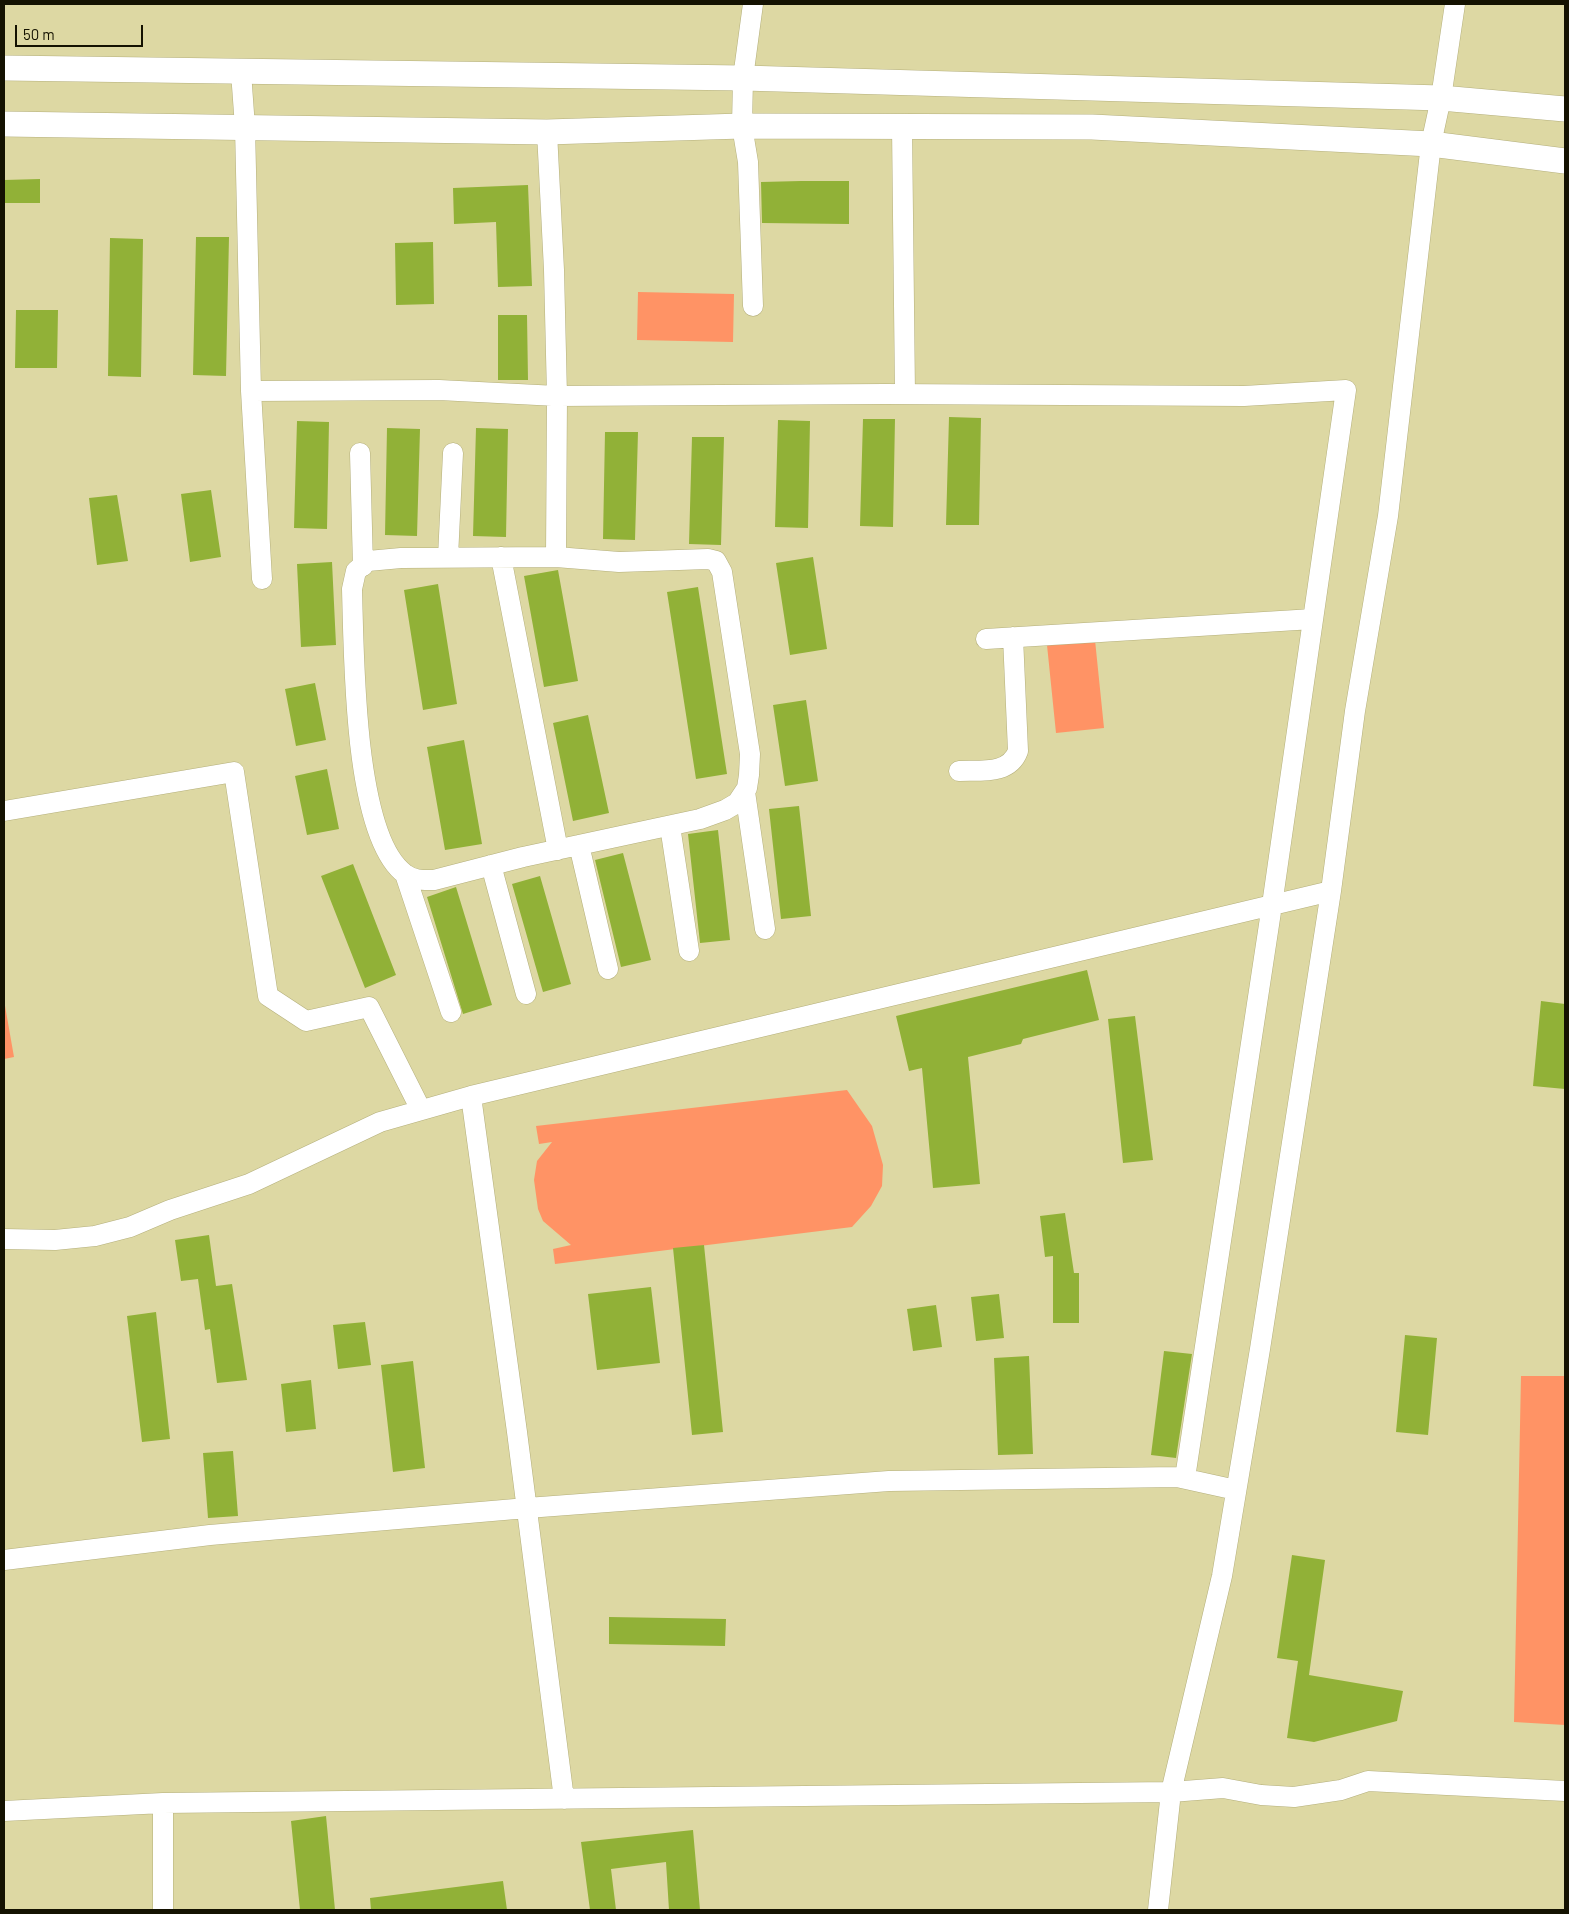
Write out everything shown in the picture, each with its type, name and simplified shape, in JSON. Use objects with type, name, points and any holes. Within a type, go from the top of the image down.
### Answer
[{"type":"main road","points":[[4,68],[743,78],[1441,98],[1565,109]]},
{"type":"main road","points":[[4,124],[547,132],[742,126],[1092,127],[1431,144],[1565,161]]},
{"type":"street","points":[[753,4],[743,78],[742,126],[748,162],[753,306]]},
{"type":"street","points":[[1158,1910],[1170,1792],[1222,1576],[1260,1349],[1331,890],[1355,711],[1388,516],[1431,144],[1441,98],[1454,4]]},
{"type":"street","points":[[241,72],[245,127],[251,392],[262,579]]},
{"type":"street","points":[[902,126],[905,394]]},
{"type":"street","points":[[547,132],[554,270],[557,396],[556,557]]},
{"type":"street","points":[[251,392],[439,390],[557,396],[905,394],[1244,396],[1346,390],[1272,905],[1185,1478]]},
{"type":"street","points":[[360,453],[363,566]]},
{"type":"street","points":[[448,557],[454,453]]},
{"type":"street","points":[[501,557],[558,850]]},
{"type":"street","points":[[556,557],[619,562],[708,559],[716,561],[722,572],[750,754],[747,788],[737,803],[725,810],[700,819],[491,865],[434,880],[419,881],[405,874],[387,854],[368,798],[355,706],[352,589],[356,571],[368,561],[401,558],[556,557]]},
{"type":"street","points":[[986,638],[1313,619]]},
{"type":"street","points":[[959,770],[996,769],[1008,766],[1015,759],[1018,751],[1013,637]]},
{"type":"street","points":[[4,811],[234,772],[268,996],[306,1021],[369,1007],[421,1110]]},
{"type":"street","points":[[745,792],[765,929]]},
{"type":"street","points":[[670,826],[689,951]]},
{"type":"street","points":[[579,845],[608,969]]},
{"type":"street","points":[[491,865],[526,994]]},
{"type":"street","points":[[405,874],[451,1012]]},
{"type":"street","points":[[4,1239],[55,1240],[95,1236],[130,1227],[170,1210],[249,1184],[380,1122],[421,1110],[471,1096],[1331,890]]},
{"type":"street","points":[[471,1096],[564,1799]]},
{"type":"street","points":[[4,1560],[210,1535],[527,1508],[889,1481],[1177,1477],[1236,1490]]},
{"type":"street","points":[[4,1811],[163,1803],[1170,1792],[1223,1788],[1261,1795],[1294,1797],[1341,1790],[1368,1781],[1565,1790]]},
{"type":"street","points":[[163,1803],[163,1910]]},
{"type":"shaded area","points":[[638,292],[734,294],[733,342],[637,340]]},
{"type":"shaded area","points":[[1095,640],[1104,728],[1056,733],[1047,645]]},
{"type":"shaded area","points":[[4,1000],[14,1057],[4,1059]]},
{"type":"shaded area","points":[[847,1090],[872,1126],[883,1165],[882,1186],[871,1206],[852,1227],[555,1264],[553,1249],[571,1245],[543,1221],[538,1209],[534,1180],[537,1161],[552,1142],[539,1144],[536,1126]]},
{"type":"shaded area","points":[[1521,1376],[1565,1376],[1565,1725],[1514,1722]]},
{"type":"building","points":[[40,179],[40,203],[4,203],[4,180]]},
{"type":"building","points":[[849,181],[849,224],[762,223],[761,182]]},
{"type":"building","points":[[528,185],[532,286],[498,287],[496,222],[454,224],[453,188]]},
{"type":"building","points":[[196,237],[229,237],[226,376],[193,375]]},
{"type":"building","points":[[110,238],[143,239],[141,377],[108,376]]},
{"type":"building","points":[[433,242],[434,304],[396,305],[395,243]]},
{"type":"building","points":[[16,310],[58,310],[57,368],[15,368]]},
{"type":"building","points":[[498,315],[527,315],[528,380],[498,380]]},
{"type":"building","points":[[949,417],[981,418],[979,525],[946,525]]},
{"type":"building","points":[[863,419],[895,419],[893,527],[860,526]]},
{"type":"building","points":[[778,420],[810,421],[808,528],[775,527]]},
{"type":"building","points":[[297,421],[329,422],[327,529],[294,528]]},
{"type":"building","points":[[387,428],[420,429],[417,536],[385,535]]},
{"type":"building","points":[[476,428],[508,429],[506,537],[473,536]]},
{"type":"building","points":[[605,432],[638,432],[635,540],[603,539]]},
{"type":"building","points":[[692,437],[724,437],[721,545],[689,544]]},
{"type":"building","points":[[211,490],[221,557],[190,562],[181,494]]},
{"type":"building","points":[[117,495],[128,561],[97,565],[89,498]]},
{"type":"building","points":[[813,557],[827,649],[790,655],[776,563]]},
{"type":"building","points":[[332,562],[336,645],[301,647],[297,564]]},
{"type":"building","points":[[558,570],[578,681],[544,687],[524,576]]},
{"type":"building","points":[[438,584],[457,704],[423,710],[404,590]]},
{"type":"building","points":[[698,587],[727,774],[696,779],[667,592]]},
{"type":"building","points":[[315,683],[326,740],[296,746],[285,689]]},
{"type":"building","points":[[806,700],[818,781],[785,786],[773,705]]},
{"type":"building","points":[[588,715],[609,813],[573,821],[553,723]]},
{"type":"building","points":[[464,740],[482,844],[445,850],[427,747]]},
{"type":"building","points":[[327,769],[339,829],[307,835],[295,776]]},
{"type":"building","points":[[799,806],[811,916],[781,919],[769,809]]},
{"type":"building","points":[[718,830],[730,940],[700,943],[688,834]]},
{"type":"building","points":[[623,853],[651,960],[621,967],[595,860]]},
{"type":"building","points":[[353,864],[396,975],[365,988],[321,876]]},
{"type":"building","points":[[540,876],[571,984],[543,992],[512,884]]},
{"type":"building","points":[[456,887],[492,1005],[463,1014],[427,897]]},
{"type":"building","points":[[1087,970],[1099,1020],[1023,1039],[1021,1044],[968,1057],[980,1184],[933,1188],[922,1068],[909,1071],[896,1016]]},
{"type":"building","points":[[1541,1001],[1565,1004],[1565,1089],[1533,1086]]},
{"type":"building","points":[[1135,1016],[1153,1160],[1123,1163],[1108,1019]]},
{"type":"building","points":[[1065,1213],[1074,1273],[1079,1273],[1079,1323],[1053,1323],[1053,1256],[1045,1257],[1040,1216]]},
{"type":"building","points":[[209,1235],[216,1286],[232,1284],[247,1380],[217,1383],[210,1329],[205,1330],[198,1279],[181,1281],[175,1240]]},
{"type":"building","points":[[704,1245],[723,1432],[692,1435],[673,1248]]},
{"type":"building","points":[[651,1287],[660,1363],[597,1370],[588,1294]]},
{"type":"building","points":[[999,1294],[1004,1338],[976,1341],[971,1297]]},
{"type":"building","points":[[936,1305],[942,1347],[913,1351],[907,1309]]},
{"type":"building","points":[[156,1312],[170,1439],[142,1442],[127,1316]]},
{"type":"building","points":[[365,1322],[371,1365],[338,1369],[333,1325]]},
{"type":"building","points":[[1405,1335],[1437,1338],[1428,1435],[1396,1432]]},
{"type":"building","points":[[1164,1351],[1192,1354],[1176,1458],[1151,1455]]},
{"type":"building","points":[[1029,1356],[1033,1454],[998,1455],[994,1358]]},
{"type":"building","points":[[413,1361],[425,1468],[393,1472],[381,1365]]},
{"type":"building","points":[[311,1380],[316,1429],[286,1432],[281,1384]]},
{"type":"building","points":[[233,1451],[238,1516],[208,1518],[203,1453]]},
{"type":"building","points":[[1292,1555],[1325,1560],[1309,1675],[1403,1691],[1397,1721],[1314,1742],[1287,1738],[1298,1661],[1277,1658]]},
{"type":"building","points":[[609,1617],[726,1619],[725,1646],[609,1644]]},
{"type":"building","points":[[326,1816],[335,1910],[300,1910],[291,1821]]},
{"type":"building","points":[[693,1830],[700,1910],[669,1910],[666,1862],[611,1869],[616,1910],[590,1910],[581,1842]]},
{"type":"building","points":[[503,1881],[507,1910],[371,1910],[370,1898]]}]
